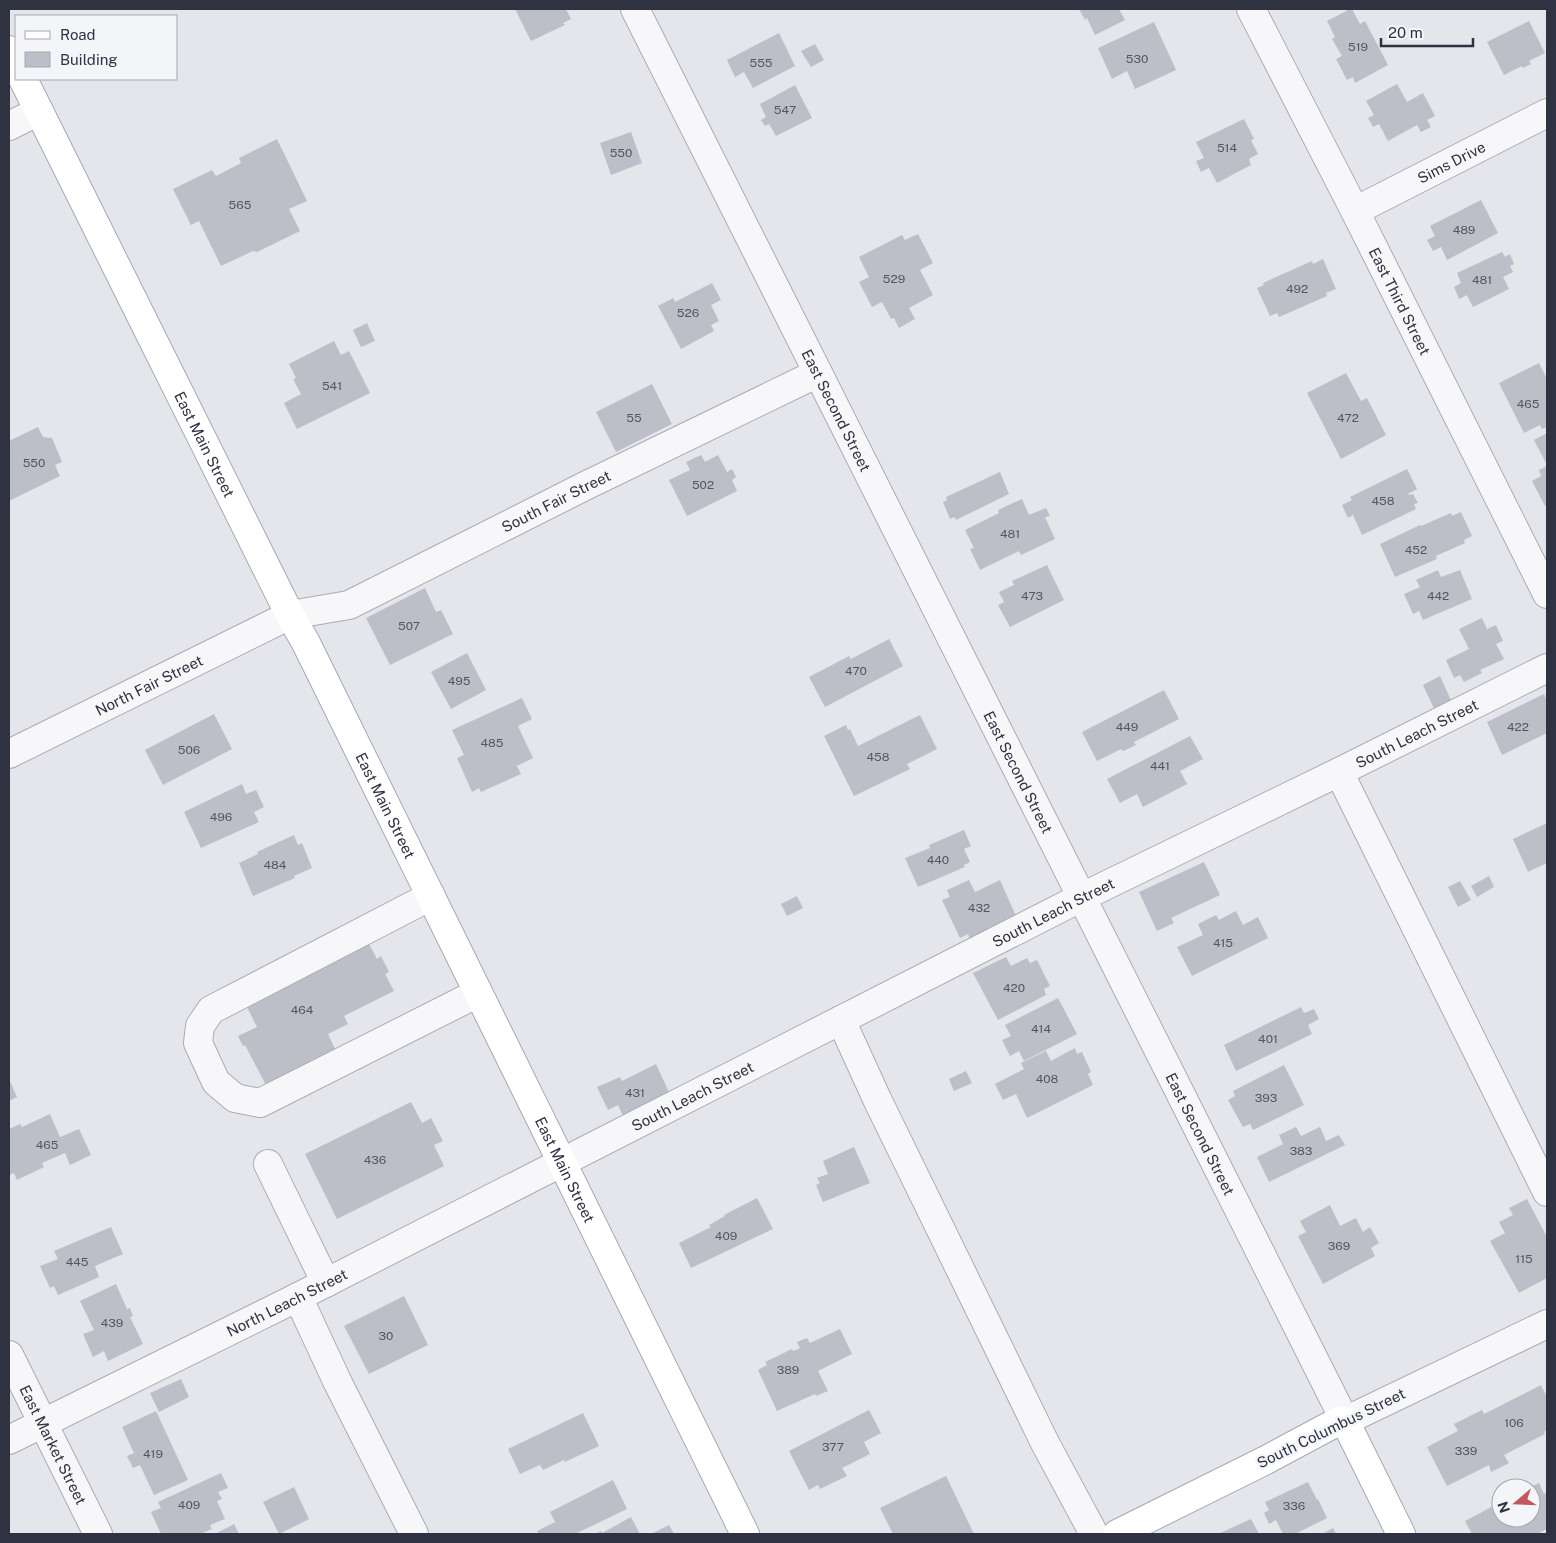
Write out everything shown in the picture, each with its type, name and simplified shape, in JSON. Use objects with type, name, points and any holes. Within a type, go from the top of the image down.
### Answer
[{"type":"main road","points":[[9,50],[15,63]]},
{"type":"main road","name":"East Main Street","points":[[24,80],[290,615],[306,642],[745,1534]]},
{"type":"main road","name":"South Columbus Street","points":[[1117,1534],[1266,1460],[1337,1422],[1345,1421]]},
{"type":"main road","name":"East Second Street","points":[[1345,1421],[1401,1534]]},
{"type":"street","name":"East Second Street","points":[[635,9],[1345,1421]]},
{"type":"street","name":"East Third Street","points":[[1251,9],[1355,211],[1547,594]]},
{"type":"street","points":[[9,126],[39,111]]},
{"type":"street","name":"Sims Drive","points":[[1355,211],[1547,114]]},
{"type":"street","name":"South Fair Street","points":[[290,615],[349,605],[586,486],[818,373]]},
{"type":"street","name":"North Fair Street","points":[[11,747],[290,615]]},
{"type":"street","name":"South Leach Street","points":[[562,1162],[1082,897],[1547,668]]},
{"type":"street","points":[[1339,772],[1547,1192]]},
{"type":"street","points":[[431,896],[211,1010],[200,1026],[198,1043],[216,1082],[235,1098],[260,1103],[478,992]]},
{"type":"street","points":[[841,1020],[881,1107],[1045,1443],[1094,1534]]},
{"type":"street","name":"North Leach Street","points":[[9,1440],[326,1283],[562,1162]]},
{"type":"street","points":[[268,1164],[326,1283]]},
{"type":"street","points":[[298,1297],[337,1381],[414,1534]]},
{"type":"street","name":"South Columbus Street","points":[[1345,1421],[1547,1324]]},
{"type":"street","name":"East Market Street","points":[[9,1355],[98,1534]]},
{"type":"building","points":[[515,9],[566,9],[571,19],[563,23],[565,25],[531,41]]},
{"type":"building","points":[[1079,9],[1119,9],[1125,20],[1095,35],[1087,18],[1085,20]]},
{"type":"building","points":[[1352,9],[1360,24],[1365,21],[1388,65],[1355,83],[1353,77],[1347,80],[1336,59],[1342,56],[1332,39],[1335,37],[1327,21]]},
{"type":"building","points":[[1529,21],[1545,53],[1529,61],[1531,64],[1523,68],[1522,66],[1504,75],[1487,42]]},
{"type":"building","points":[[1154,22],[1176,70],[1135,89],[1127,71],[1112,79],[1098,48]]},
{"type":"building","points":[[779,33],[795,66],[753,88],[744,72],[735,77],[727,60]]},
{"type":"building","points":[[815,44],[824,60],[811,67],[801,51]]},
{"type":"building","points":[[1397,84],[1407,102],[1423,93],[1435,116],[1427,120],[1431,127],[1421,132],[1417,125],[1388,141],[1379,124],[1373,127],[1368,118],[1374,115],[1366,101]]},
{"type":"building","points":[[795,85],[812,118],[776,136],[769,124],[765,126],[761,120],[766,117],[760,104]]},
{"type":"building","points":[[1244,119],[1254,139],[1251,140],[1258,154],[1249,159],[1251,165],[1217,183],[1209,168],[1201,172],[1196,161],[1204,158],[1196,142]]},
{"type":"building","points":[[631,132],[642,163],[611,175],[600,143]]},
{"type":"building","points":[[277,139],[307,201],[289,209],[300,231],[257,252],[253,251],[221,266],[199,221],[191,225],[173,189],[212,170],[216,176],[241,163],[239,158]]},
{"type":"building","points":[[1481,200],[1498,233],[1447,260],[1441,247],[1433,251],[1427,240],[1435,236],[1430,226]]},
{"type":"building","points":[[918,234],[933,263],[920,270],[933,295],[909,308],[915,319],[899,328],[894,318],[891,319],[882,302],[872,307],[859,282],[869,277],[859,257],[902,235],[905,240]]},
{"type":"building","points":[[1502,252],[1505,257],[1510,254],[1514,264],[1510,266],[1513,272],[1503,277],[1509,289],[1473,307],[1467,295],[1459,299],[1454,287],[1461,283],[1457,273]]},
{"type":"building","points":[[1323,259],[1336,289],[1326,293],[1327,296],[1279,317],[1277,313],[1270,316],[1257,288],[1264,285],[1263,283],[1312,261],[1313,264]]},
{"type":"building","points":[[712,283],[721,300],[711,305],[719,321],[711,325],[714,331],[681,349],[658,306],[673,298],[675,302]]},
{"type":"building","points":[[367,323],[375,341],[361,347],[353,330]]},
{"type":"building","points":[[334,341],[341,355],[349,351],[370,393],[297,429],[284,403],[301,394],[293,379],[296,378],[289,364]]},
{"type":"building","points":[[1539,363],[1547,379],[1547,427],[1542,429],[1540,425],[1524,433],[1499,383]]},
{"type":"building","points":[[1346,373],[1361,401],[1367,398],[1386,435],[1341,459],[1307,393]]},
{"type":"building","points":[[652,384],[672,424],[616,452],[596,412]]},
{"type":"building","points":[[38,427],[43,437],[52,438],[62,462],[55,465],[60,476],[9,501],[9,441]]},
{"type":"building","points":[[1547,433],[1547,465],[1534,440]]},
{"type":"building","points":[[701,455],[705,462],[718,455],[727,472],[732,469],[736,477],[732,480],[737,491],[687,516],[669,480],[690,470],[686,462]]},
{"type":"building","points":[[1547,466],[1547,505],[1545,506],[1532,481],[1541,476],[1539,470]]},
{"type":"building","points":[[1407,469],[1417,489],[1408,494],[1413,494],[1418,503],[1414,504],[1416,509],[1362,535],[1353,515],[1348,518],[1342,505],[1352,500],[1350,497]]},
{"type":"building","points":[[1000,472],[1009,494],[956,520],[955,517],[950,519],[943,502],[947,500],[946,497]]},
{"type":"building","points":[[1022,499],[1029,515],[1046,508],[1050,516],[1045,517],[1055,539],[1021,555],[1019,551],[980,570],[970,549],[974,548],[965,530],[999,513],[998,510]]},
{"type":"building","points":[[1461,512],[1472,536],[1464,540],[1465,543],[1436,556],[1437,559],[1395,577],[1380,544],[1420,525],[1451,513],[1452,516]]},
{"type":"building","points":[[1047,565],[1064,600],[1010,627],[998,605],[1004,602],[999,592],[1014,585],[1012,581]]},
{"type":"building","points":[[1438,570],[1441,577],[1460,570],[1472,599],[1423,620],[1419,611],[1413,614],[1404,594],[1420,587],[1416,580]]},
{"type":"building","points":[[425,588],[436,612],[441,610],[453,634],[390,665],[366,618]]},
{"type":"building","points":[[1482,618],[1487,629],[1496,625],[1503,641],[1496,644],[1504,659],[1480,670],[1482,673],[1464,682],[1460,675],[1454,678],[1446,660],[1469,649],[1459,629]]},
{"type":"building","points":[[889,639],[903,666],[825,707],[809,677],[849,656],[851,659]]},
{"type":"building","points":[[467,653],[486,690],[451,709],[431,672]]},
{"type":"building","points":[[1440,676],[1453,705],[1436,713],[1423,685]]},
{"type":"building","points":[[1164,690],[1179,719],[1134,742],[1136,745],[1123,751],[1121,749],[1097,761],[1082,732]]},
{"type":"building","points":[[1544,694],[1547,701],[1547,733],[1502,755],[1487,722]]},
{"type":"building","points":[[522,698],[532,719],[518,726],[533,758],[517,766],[521,774],[481,792],[479,788],[472,792],[457,758],[464,755],[452,730]]},
{"type":"building","points":[[214,714],[232,749],[163,785],[145,750]]},
{"type":"building","points":[[920,715],[937,749],[907,764],[910,769],[854,796],[824,736],[846,725],[858,746]]},
{"type":"building","points":[[1190,736],[1203,759],[1180,771],[1187,784],[1143,807],[1137,794],[1120,803],[1107,779]]},
{"type":"building","points":[[242,784],[246,794],[256,790],[264,807],[254,812],[259,822],[201,848],[184,812]]},
{"type":"building","points":[[1547,823],[1547,863],[1528,872],[1513,839]]},
{"type":"building","points":[[964,830],[971,846],[964,849],[970,862],[964,865],[965,867],[918,887],[905,858],[930,848],[929,845]]},
{"type":"building","points":[[294,835],[298,845],[302,843],[312,868],[294,876],[295,878],[253,896],[239,863],[258,854],[257,852]]},
{"type":"building","points":[[1204,862],[1220,895],[1171,918],[1174,923],[1157,931],[1139,892]]},
{"type":"building","points":[[1489,876],[1494,887],[1477,897],[1471,886]]},
{"type":"building","points":[[969,880],[975,892],[1000,880],[1016,916],[987,929],[990,935],[972,944],[968,934],[960,938],[942,900],[950,897],[947,890]]},
{"type":"building","points":[[1460,881],[1471,900],[1458,907],[1448,887]]},
{"type":"building","points":[[797,896],[803,908],[787,916],[781,904]]},
{"type":"building","points":[[1236,911],[1243,925],[1258,917],[1268,938],[1192,976],[1177,947],[1203,935],[1198,924],[1216,915],[1219,920]]},
{"type":"building","points":[[369,944],[377,959],[381,956],[389,972],[385,974],[394,991],[344,1016],[348,1024],[328,1034],[336,1051],[266,1085],[245,1045],[243,1046],[238,1036],[257,1027],[246,1005]]},
{"type":"building","points":[[1006,957],[1011,966],[1027,958],[1030,963],[1037,960],[1050,986],[1044,989],[1046,995],[998,1020],[973,973]]},
{"type":"building","points":[[1058,998],[1077,1034],[1024,1061],[1019,1051],[1010,1056],[1002,1040],[1011,1036],[1005,1025]]},
{"type":"building","points":[[1301,1007],[1304,1013],[1314,1009],[1319,1019],[1308,1025],[1312,1034],[1236,1071],[1224,1045]]},
{"type":"building","points":[[1075,1048],[1077,1054],[1082,1052],[1091,1072],[1088,1074],[1093,1085],[1027,1118],[1016,1094],[1003,1100],[995,1084],[1024,1069],[1021,1063],[1046,1051],[1051,1061]]},
{"type":"building","points":[[656,1064],[672,1099],[624,1118],[618,1105],[608,1110],[597,1087],[620,1077],[622,1081]]},
{"type":"building","points":[[1284,1065],[1304,1105],[1253,1130],[1250,1124],[1243,1127],[1228,1100],[1235,1096],[1233,1091]]},
{"type":"building","points":[[966,1071],[972,1083],[954,1091],[949,1079]]},
{"type":"building","points":[[9,1079],[17,1097],[9,1101]]},
{"type":"building","points":[[411,1102],[422,1123],[431,1118],[443,1141],[434,1145],[444,1166],[337,1219],[305,1154]]},
{"type":"building","points":[[50,1114],[60,1137],[79,1129],[91,1155],[70,1165],[65,1153],[42,1163],[44,1167],[17,1180],[14,1173],[9,1175],[9,1129],[20,1124],[22,1127]]},
{"type":"building","points":[[1296,1127],[1301,1136],[1320,1127],[1326,1141],[1339,1135],[1345,1145],[1269,1182],[1257,1157],[1283,1144],[1279,1135]]},
{"type":"building","points":[[854,1147],[870,1183],[823,1202],[816,1185],[820,1183],[817,1178],[828,1174],[823,1161]]},
{"type":"building","points":[[757,1198],[773,1229],[691,1268],[679,1243],[711,1227],[709,1225],[724,1215]]},
{"type":"building","points":[[1527,1199],[1547,1237],[1547,1278],[1519,1293],[1490,1241],[1505,1233],[1499,1222],[1513,1215],[1509,1208]]},
{"type":"building","points":[[1330,1205],[1340,1226],[1356,1218],[1363,1232],[1370,1227],[1379,1243],[1371,1248],[1375,1256],[1323,1284],[1298,1236],[1306,1232],[1300,1221]]},
{"type":"building","points":[[111,1227],[123,1254],[95,1266],[99,1277],[58,1295],[54,1286],[50,1288],[40,1266],[58,1259],[54,1251]]},
{"type":"building","points":[[116,1284],[127,1309],[130,1308],[133,1316],[130,1317],[143,1344],[108,1361],[104,1351],[93,1357],[83,1334],[94,1330],[80,1301]]},
{"type":"building","points":[[404,1296],[428,1345],[369,1374],[344,1326]]},
{"type":"building","points":[[840,1329],[852,1354],[818,1371],[828,1391],[816,1396],[815,1394],[777,1411],[758,1370],[767,1365],[765,1362],[792,1349],[793,1351],[800,1348],[797,1342],[807,1338],[810,1343]]},
{"type":"building","points":[[181,1379],[189,1397],[159,1412],[150,1393]]},
{"type":"building","points":[[1541,1385],[1547,1397],[1547,1430],[1544,1432],[1545,1434],[1504,1455],[1509,1463],[1491,1472],[1489,1465],[1447,1486],[1427,1447],[1458,1431],[1454,1424],[1482,1410],[1484,1414]]},
{"type":"building","points":[[869,1410],[881,1433],[864,1442],[870,1454],[842,1468],[847,1476],[820,1489],[818,1485],[809,1490],[789,1451]]},
{"type":"building","points":[[156,1411],[188,1480],[154,1495],[140,1465],[133,1468],[127,1456],[134,1453],[122,1427]]},
{"type":"building","points":[[583,1413],[599,1446],[543,1470],[540,1465],[520,1474],[508,1449]]},
{"type":"building","points":[[221,1473],[228,1488],[218,1492],[222,1499],[217,1501],[225,1519],[210,1525],[212,1529],[200,1534],[161,1534],[151,1512],[161,1508],[158,1502]]},
{"type":"building","points":[[946,1476],[974,1534],[893,1534],[880,1508]]},
{"type":"building","points":[[613,1480],[627,1509],[575,1534],[539,1534],[537,1531],[555,1522],[550,1512]]},
{"type":"building","points":[[1308,1482],[1327,1518],[1295,1534],[1283,1534],[1276,1520],[1269,1524],[1264,1513],[1269,1510],[1265,1502]]},
{"type":"building","points":[[294,1487],[309,1519],[279,1534],[263,1502]]},
{"type":"building","points":[[1541,1487],[1544,1494],[1547,1492],[1547,1529],[1537,1534],[1472,1534],[1465,1521],[1491,1507],[1491,1528],[1541,1528]]},
{"type":"building","points":[[631,1517],[640,1534],[595,1534],[601,1531],[602,1533]]},
{"type":"building","points":[[1251,1519],[1259,1534],[1218,1534]]},
{"type":"building","points":[[234,1524],[239,1534],[215,1534]]},
{"type":"building","points":[[669,1525],[674,1534],[651,1534]]},
{"type":"building","points":[[1333,1528],[1336,1534],[1322,1534]]}]
